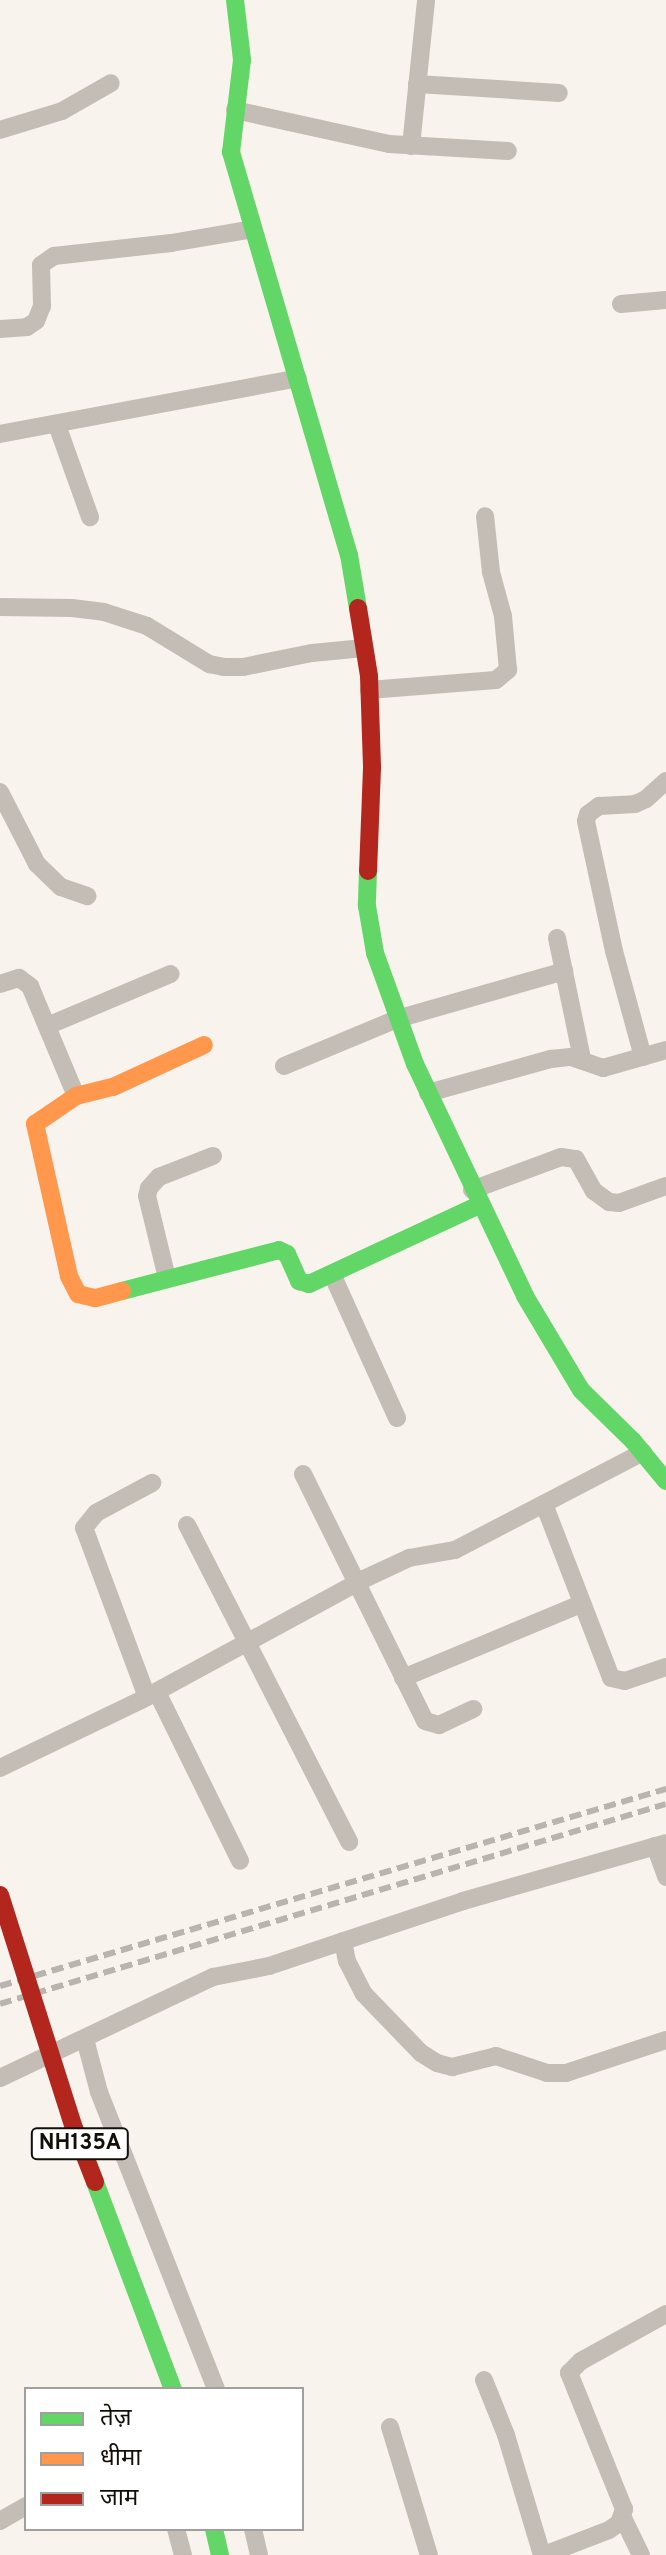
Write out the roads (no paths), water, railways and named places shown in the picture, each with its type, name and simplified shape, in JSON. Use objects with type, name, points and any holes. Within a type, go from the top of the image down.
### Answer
[{"type":"main road","points":[[235,0],[242,60],[231,152],[349,555],[364,648],[372,768],[367,906],[375,953],[397,1019],[476,1198],[565,1367],[581,1390],[643,1452],[666,1481]]},
{"type":"main road","points":[[204,1045],[113,1087],[76,1096],[38,1119],[34,1130],[72,1285],[78,1294],[95,1298],[279,1250],[287,1254],[296,1276],[304,1284],[332,1274],[476,1198]]},
{"type":"main road","name":"NH135A","points":[[0,1895],[74,2128],[149,2318],[172,2387]]},
{"type":"main road","points":[[214,2531],[220,2555]]},
{"type":"street","points":[[411,146],[426,0]]},
{"type":"street","points":[[0,130],[62,111],[111,83]]},
{"type":"street","points":[[417,84],[559,93]]},
{"type":"street","points":[[235,110],[327,132],[411,146],[508,151]]},
{"type":"street","points":[[0,329],[27,327],[36,321],[42,306],[41,265],[54,256],[136,248],[253,229]]},
{"type":"street","points":[[621,304],[666,300]]},
{"type":"street","points":[[0,434],[298,378]]},
{"type":"street","points":[[57,425],[90,517]]},
{"type":"street","points":[[369,690],[496,680],[508,670],[503,616],[491,572],[485,516]]},
{"type":"street","points":[[0,607],[72,608],[104,612],[147,626],[209,664],[224,667],[243,667],[312,653],[364,648]]},
{"type":"street","points":[[643,1057],[614,951],[586,821],[588,814],[599,806],[635,804],[646,799],[666,781]]},
{"type":"street","points":[[0,792],[37,864],[61,887],[87,896]]},
{"type":"street","points":[[557,938],[582,1059]]},
{"type":"street","points":[[284,1066],[397,1019],[564,971]]},
{"type":"street","points":[[47,1026],[171,974]]},
{"type":"street","points":[[0,984],[19,978],[26,981],[76,1096]]},
{"type":"street","points":[[428,1093],[510,1067],[551,1059],[582,1059],[603,1068],[666,1050]]},
{"type":"street","points":[[167,1278],[147,1196],[149,1188],[159,1177],[213,1156]]},
{"type":"street","points":[[476,1198],[561,1157],[576,1159],[594,1191],[609,1202],[637,1197],[666,1186]]},
{"type":"street","points":[[332,1274],[397,1418]]},
{"type":"street","points":[[0,1768],[152,1694],[355,1584],[409,1558],[455,1550],[643,1452]]},
{"type":"street","points":[[303,1474],[421,1714],[432,1725],[474,1709]]},
{"type":"street","points":[[152,1483],[96,1513],[84,1528],[152,1694],[240,1861]]},
{"type":"street","points":[[544,1504],[611,1678],[625,1681],[666,1667]]},
{"type":"street","points":[[187,1525],[349,1842]]},
{"type":"street","points":[[403,1678],[581,1604]]},
{"type":"street","points":[[0,2078],[213,1977],[269,1966],[477,1897],[660,1845],[666,1877]]},
{"type":"street","points":[[343,1941],[347,1961],[364,1994],[421,2053],[437,2063],[452,2067],[496,2056],[547,2073],[566,2073],[666,2040]]},
{"type":"street","points":[[85,2039],[99,2092],[215,2387]]},
{"type":"street","points":[[641,2555],[623,2518],[620,2497],[569,2373],[581,2361],[666,2314]]},
{"type":"street","points":[[484,2380],[506,2435],[543,2555],[609,2530],[623,2518]]},
{"type":"street","points":[[390,2427],[429,2555]]},
{"type":"street","points":[[177,2531],[183,2555]]},
{"type":"street","points":[[253,2531],[259,2555]]},
{"type":"railway","points":[[0,1986],[666,1789]]},
{"type":"railway","points":[[0,2004],[666,1804]]}]
